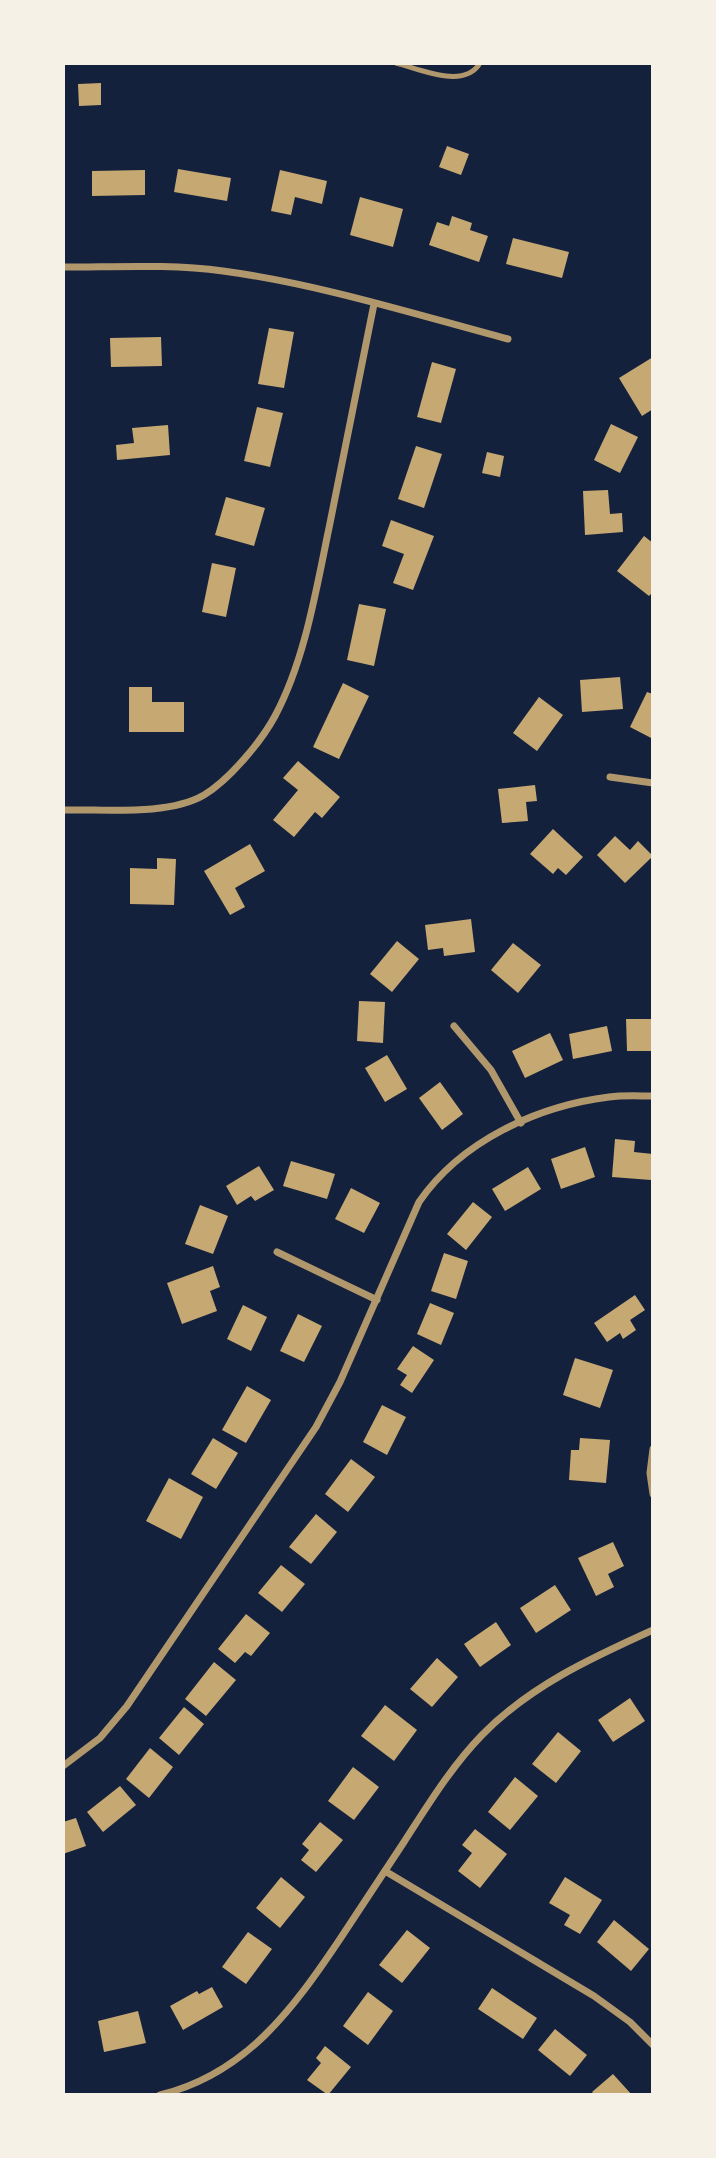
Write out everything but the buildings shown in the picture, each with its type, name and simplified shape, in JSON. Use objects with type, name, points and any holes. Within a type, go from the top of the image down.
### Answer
[{"type":"street","points":[[63,267],[193,268],[222,271],[282,281],[508,339]]},
{"type":"street","points":[[63,810],[166,808],[184,804],[216,786],[255,744],[275,717],[302,644],[321,565],[374,304]]},
{"type":"street","points":[[610,777],[653,783]]},
{"type":"street","points":[[454,1026],[491,1070],[521,1123]]},
{"type":"street","points":[[63,1766],[100,1738],[127,1706],[316,1427],[340,1382],[419,1202],[433,1180],[462,1155],[521,1123],[580,1102],[612,1097],[653,1096]]},
{"type":"street","points":[[277,1252],[376,1300]]},
{"type":"street","points":[[653,1449],[650,1473],[653,1494]]},
{"type":"street","points":[[160,2095],[200,2081],[236,2061],[267,2035],[318,1971],[452,1770],[504,1715],[555,1678],[653,1630]]},
{"type":"street","points":[[385,1871],[594,1996],[630,2022],[653,2045]]},
{"type":"lane","points":[[396,63],[453,77],[466,76],[475,71],[480,63]]}]
